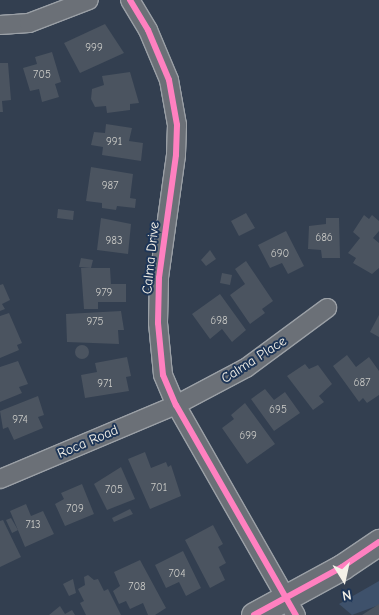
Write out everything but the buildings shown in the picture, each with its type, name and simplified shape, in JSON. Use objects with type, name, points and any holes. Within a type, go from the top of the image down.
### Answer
[{"type":"main road","points":[[254,615],[291,607],[379,542]]},
{"type":"street","points":[[0,25],[28,23],[89,0]]},
{"type":"street","name":"Calma Drive","points":[[130,0],[148,30],[169,80],[177,125],[176,155],[159,278],[158,323],[164,375],[176,406],[291,607]]},
{"type":"street","name":"Calma Place","points":[[176,406],[246,368],[328,308]]},
{"type":"street","name":"Roca Road","points":[[0,479],[176,406]]},
{"type":"shaded area","points":[[379,581],[379,605],[352,615],[339,604]]},
{"type":"cycle path","points":[[130,0],[148,30],[169,80],[177,125],[176,155],[159,278],[158,323],[163,375],[176,405],[296,615]]},
{"type":"cycle path","points":[[254,615],[342,567],[379,542]]}]
